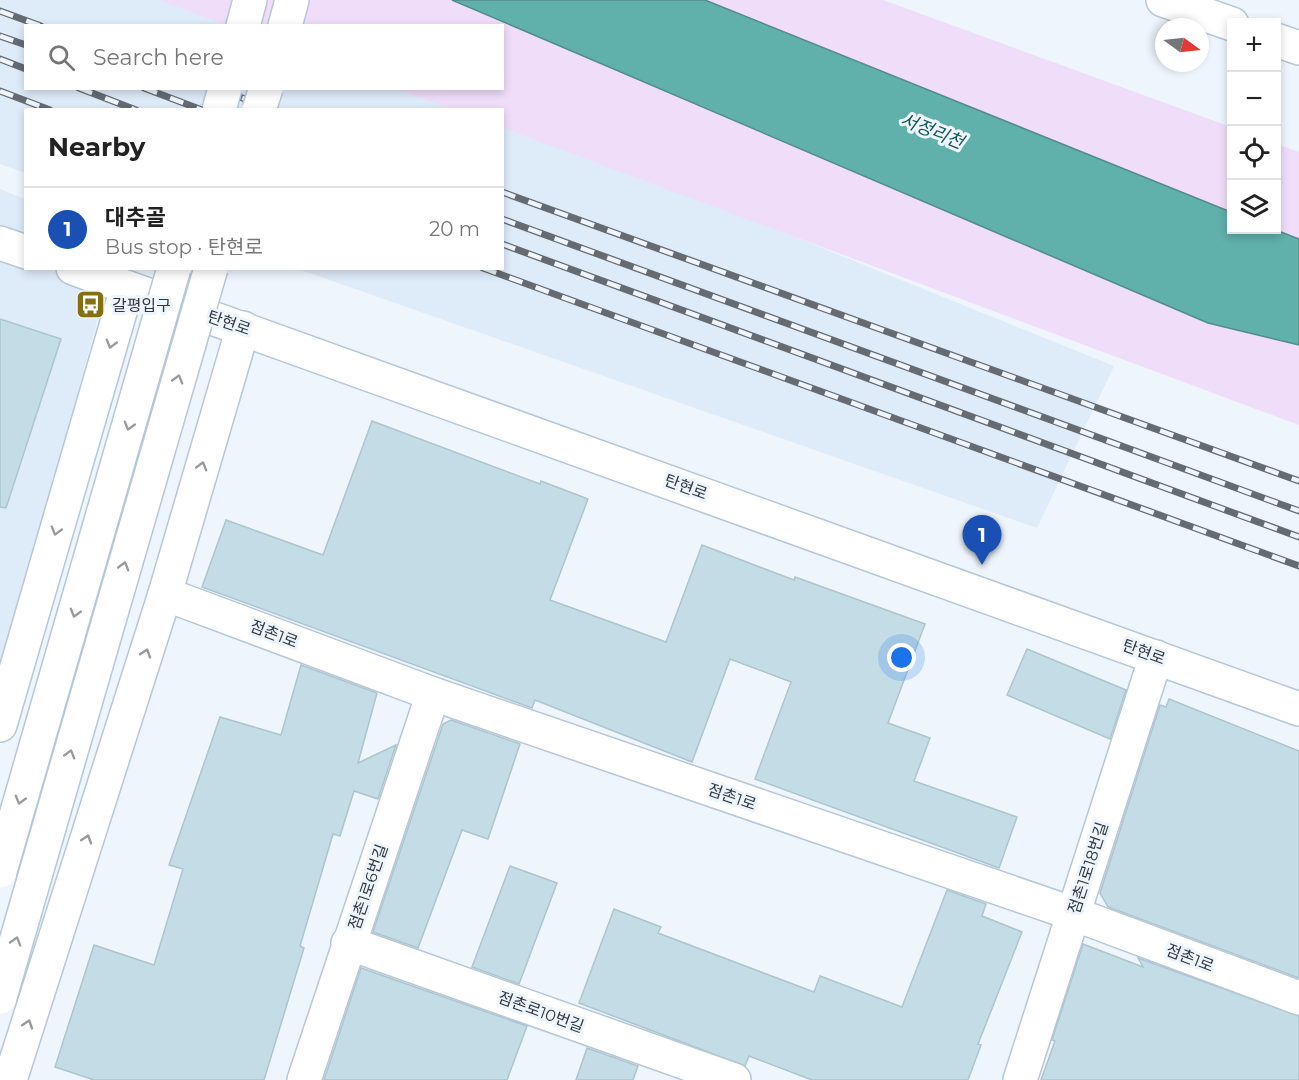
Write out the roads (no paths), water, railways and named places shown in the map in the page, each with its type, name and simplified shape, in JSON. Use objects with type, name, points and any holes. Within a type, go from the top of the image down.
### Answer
[{"type":"street","points":[[244,24],[250,0]]},
{"type":"street","points":[[286,24],[292,0]]},
{"type":"street","points":[[1163,0],[1214,13]]},
{"type":"street","points":[[1281,42],[1299,48]]},
{"type":"street","points":[[220,108],[224,90]]},
{"type":"street","points":[[260,108],[265,90]]},
{"type":"street","points":[[0,243],[24,251]]},
{"type":"street","name":"탄현로","points":[[78,270],[1299,709]]},
{"type":"street","points":[[0,871],[173,270]]},
{"type":"street","points":[[0,997],[211,270]]},
{"type":"street","points":[[2,710],[127,288]]},
{"type":"street","points":[[10,1080],[165,594],[243,328]]},
{"type":"street","name":"점촌1로","points":[[165,594],[433,694],[1074,914],[1299,998]]},
{"type":"street","name":"점촌1로18번길","points":[[1020,1080],[1156,657]]},
{"type":"street","name":"점촌1로6번길","points":[[304,1080],[433,694]]},
{"type":"street","name":"점촌로10번길","points":[[348,944],[734,1080]]},
{"type":"water","name":"서정리천","points":[[452,0],[705,0],[1227,210],[1227,234],[1281,234],[1281,232],[1299,239],[1299,345],[1208,323]]},
{"type":"railway","points":[[0,11],[36,24]]},
{"type":"railway","points":[[0,36],[24,44]]},
{"type":"railway","points":[[0,59],[24,68]]},
{"type":"railway","points":[[84,90],[131,108]]},
{"type":"railway","points":[[149,90],[197,108]]},
{"type":"railway","points":[[221,90],[269,108]]},
{"type":"railway","points":[[0,91],[45,108]]},
{"type":"railway","points":[[504,193],[1299,481]]},
{"type":"railway","points":[[504,220],[1299,511]]},
{"type":"railway","points":[[504,245],[1299,537]]},
{"type":"railway","points":[[488,270],[1299,566]]},
{"type":"place","name":"갈평입구","points":[[91,305]]},
{"type":"place","name":"대추골","points":[[982,565]]}]
